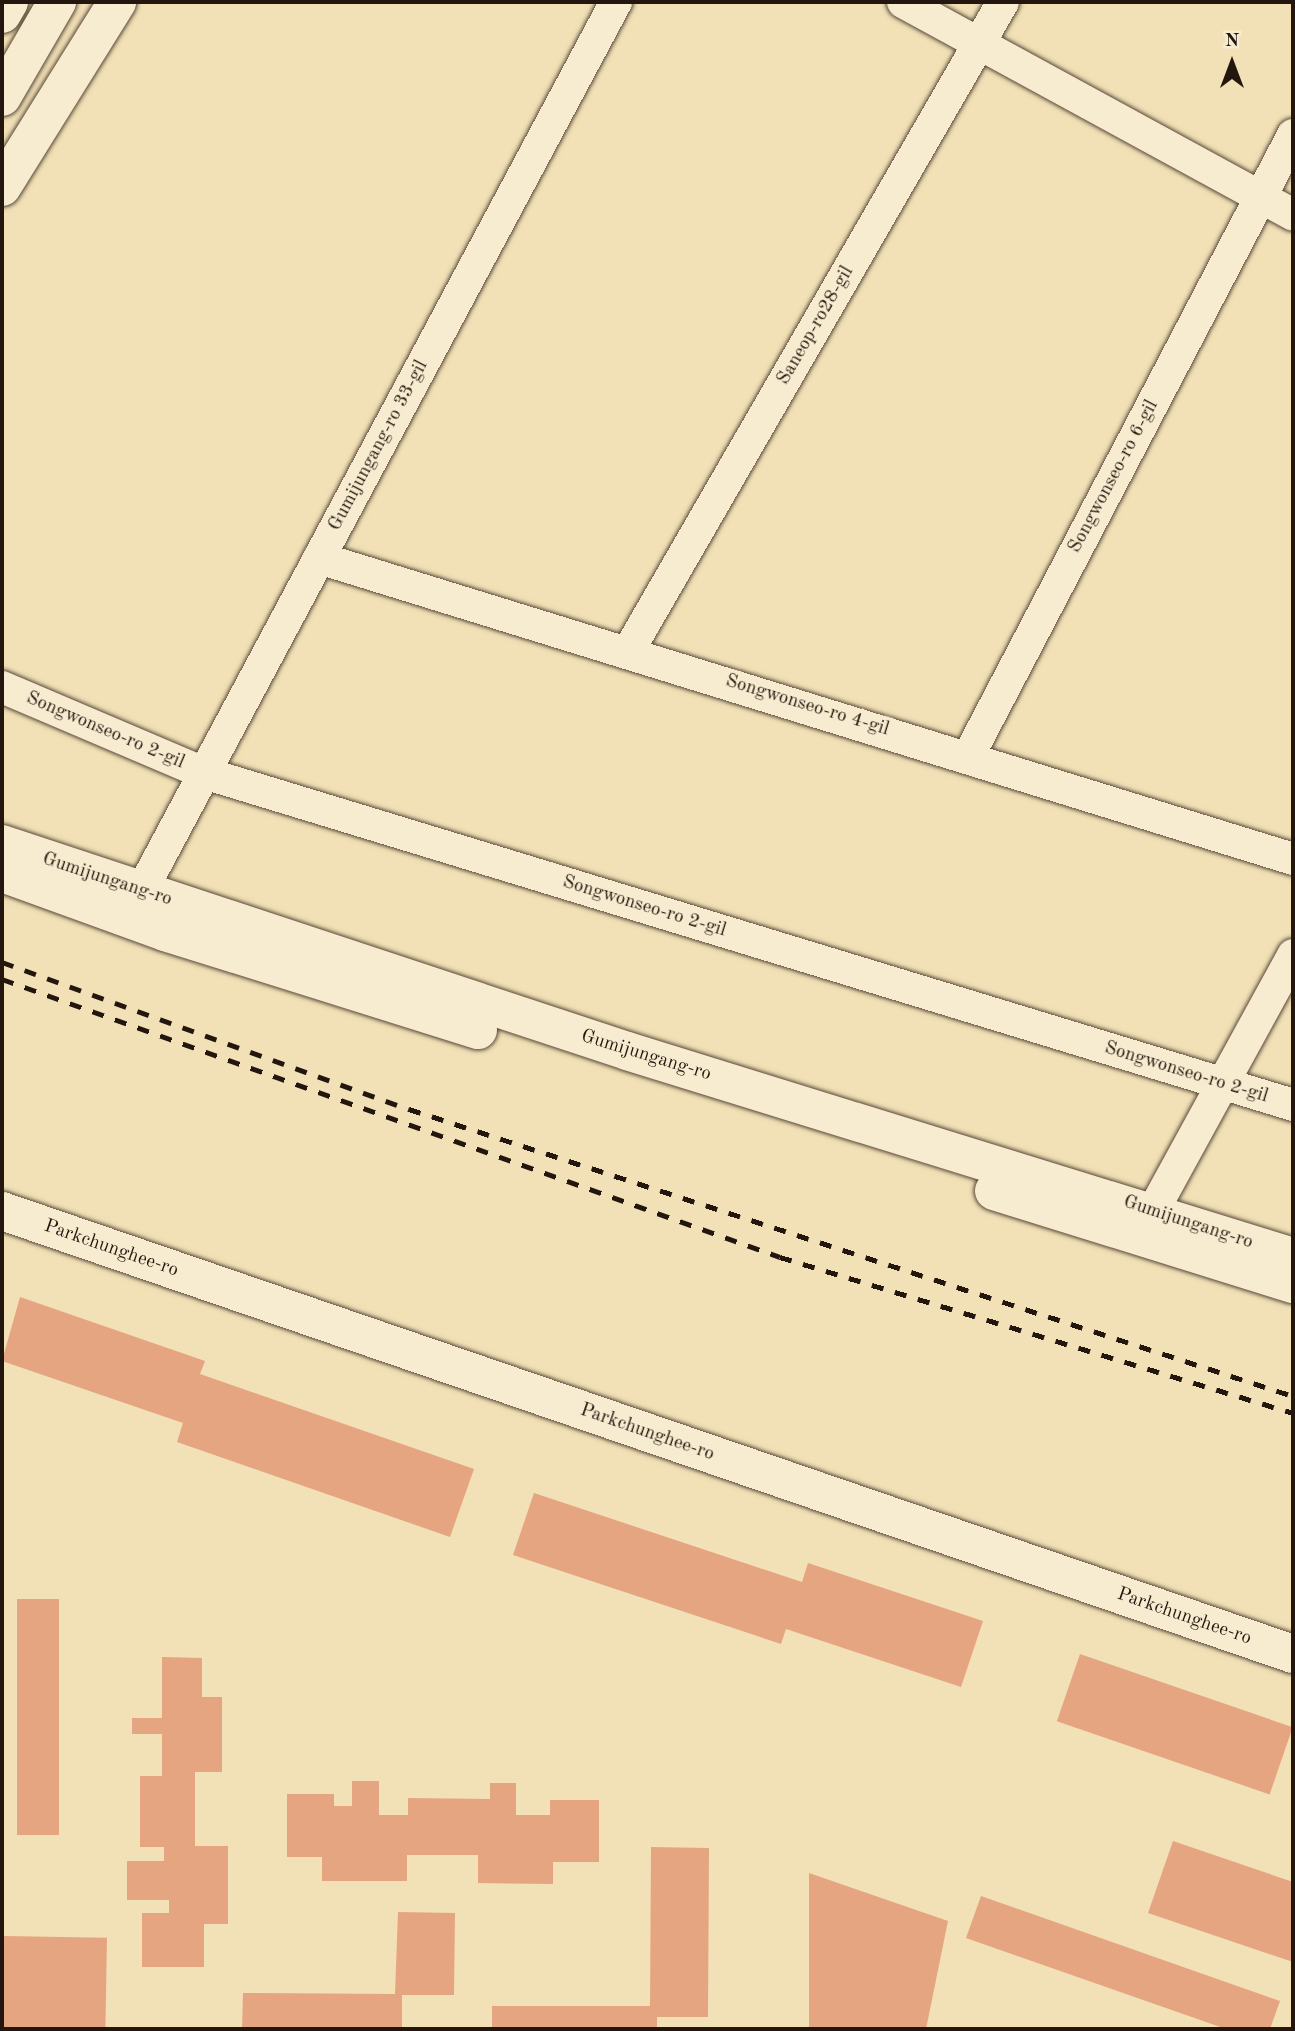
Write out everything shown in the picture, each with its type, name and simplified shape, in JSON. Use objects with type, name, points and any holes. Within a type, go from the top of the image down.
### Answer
[{"type":"main road","points":[[2,14],[9,2]]},
{"type":"main road","points":[[2,97],[57,2]]},
{"type":"main road","points":[[2,187],[117,2]]},
{"type":"main road","name":"Gumijungang-ro","points":[[2,844],[626,1051],[1153,1211],[1293,1257]]},
{"type":"main road","name":"Gumijungang-ro","points":[[2,873],[165,932],[1293,1284]]},
{"type":"main road","name":"Parkchunghee-ro","points":[[2,1211],[1293,1654]]},
{"type":"street","name":"Gumijungang-ro 33-gil","points":[[142,890],[616,2]]},
{"type":"street","points":[[903,2],[1293,215]]},
{"type":"street","name":"Saneop-ro28-gil","points":[[629,650],[1003,2]]},
{"type":"street","name":"Songwonseo-ro 6-gil","points":[[968,757],[1293,135]]},
{"type":"street","name":"Songwonseo-ro 4-gil","points":[[319,558],[629,650],[1293,859]]},
{"type":"street","name":"Songwonseo-ro 2-gil","points":[[2,687],[204,773],[1293,1105]]},
{"type":"street","points":[[1153,1211],[1293,955]]},
{"type":"building","points":[[20,1297],[205,1361],[200,1374],[474,1469],[450,1537],[177,1442],[183,1423],[2,1361]]},
{"type":"building","points":[[534,1493],[802,1582],[808,1563],[983,1621],[961,1687],[786,1629],[781,1644],[513,1555]]},
{"type":"building","points":[[17,1599],[59,1599],[59,1835],[17,1835]]},
{"type":"building","points":[[1080,1654],[1293,1727],[1270,1794],[1057,1721]]},
{"type":"building","points":[[162,1657],[202,1658],[202,1697],[222,1697],[222,1772],[195,1772],[195,1846],[228,1846],[228,1924],[204,1924],[204,1967],[142,1967],[142,1913],[169,1913],[169,1900],[127,1900],[127,1861],[164,1861],[164,1847],[140,1847],[140,1776],[162,1776],[162,1734],[132,1734],[132,1718],[162,1718]]},
{"type":"building","points":[[352,1781],[379,1781],[379,1815],[408,1815],[408,1798],[490,1799],[490,1783],[516,1783],[516,1815],[550,1815],[550,1800],[599,1800],[599,1862],[553,1862],[553,1884],[478,1883],[478,1855],[407,1855],[407,1881],[322,1881],[322,1857],[287,1857],[287,1794],[334,1794],[334,1806],[352,1806]]},
{"type":"building","points":[[1173,1841],[1293,1882],[1293,1962],[1148,1913]]},
{"type":"building","points":[[651,1847],[709,1848],[708,2017],[657,2017],[657,2029],[492,2029],[492,2006],[650,2006]]},
{"type":"building","points":[[809,1873],[948,1921],[926,2029],[809,2029]]},
{"type":"building","points":[[981,1896],[1280,2001],[1270,2029],[1226,2029],[966,1938]]},
{"type":"building","points":[[398,1912],[455,1913],[454,1995],[402,1995],[402,2029],[242,2029],[243,1993],[395,1994]]},
{"type":"building","points":[[2,1936],[107,1938],[105,2029],[2,2029]]},
{"type":"railway","points":[[2,962],[409,1109],[1293,1396]]},
{"type":"railway","points":[[2,979],[780,1257],[1293,1413]]}]
